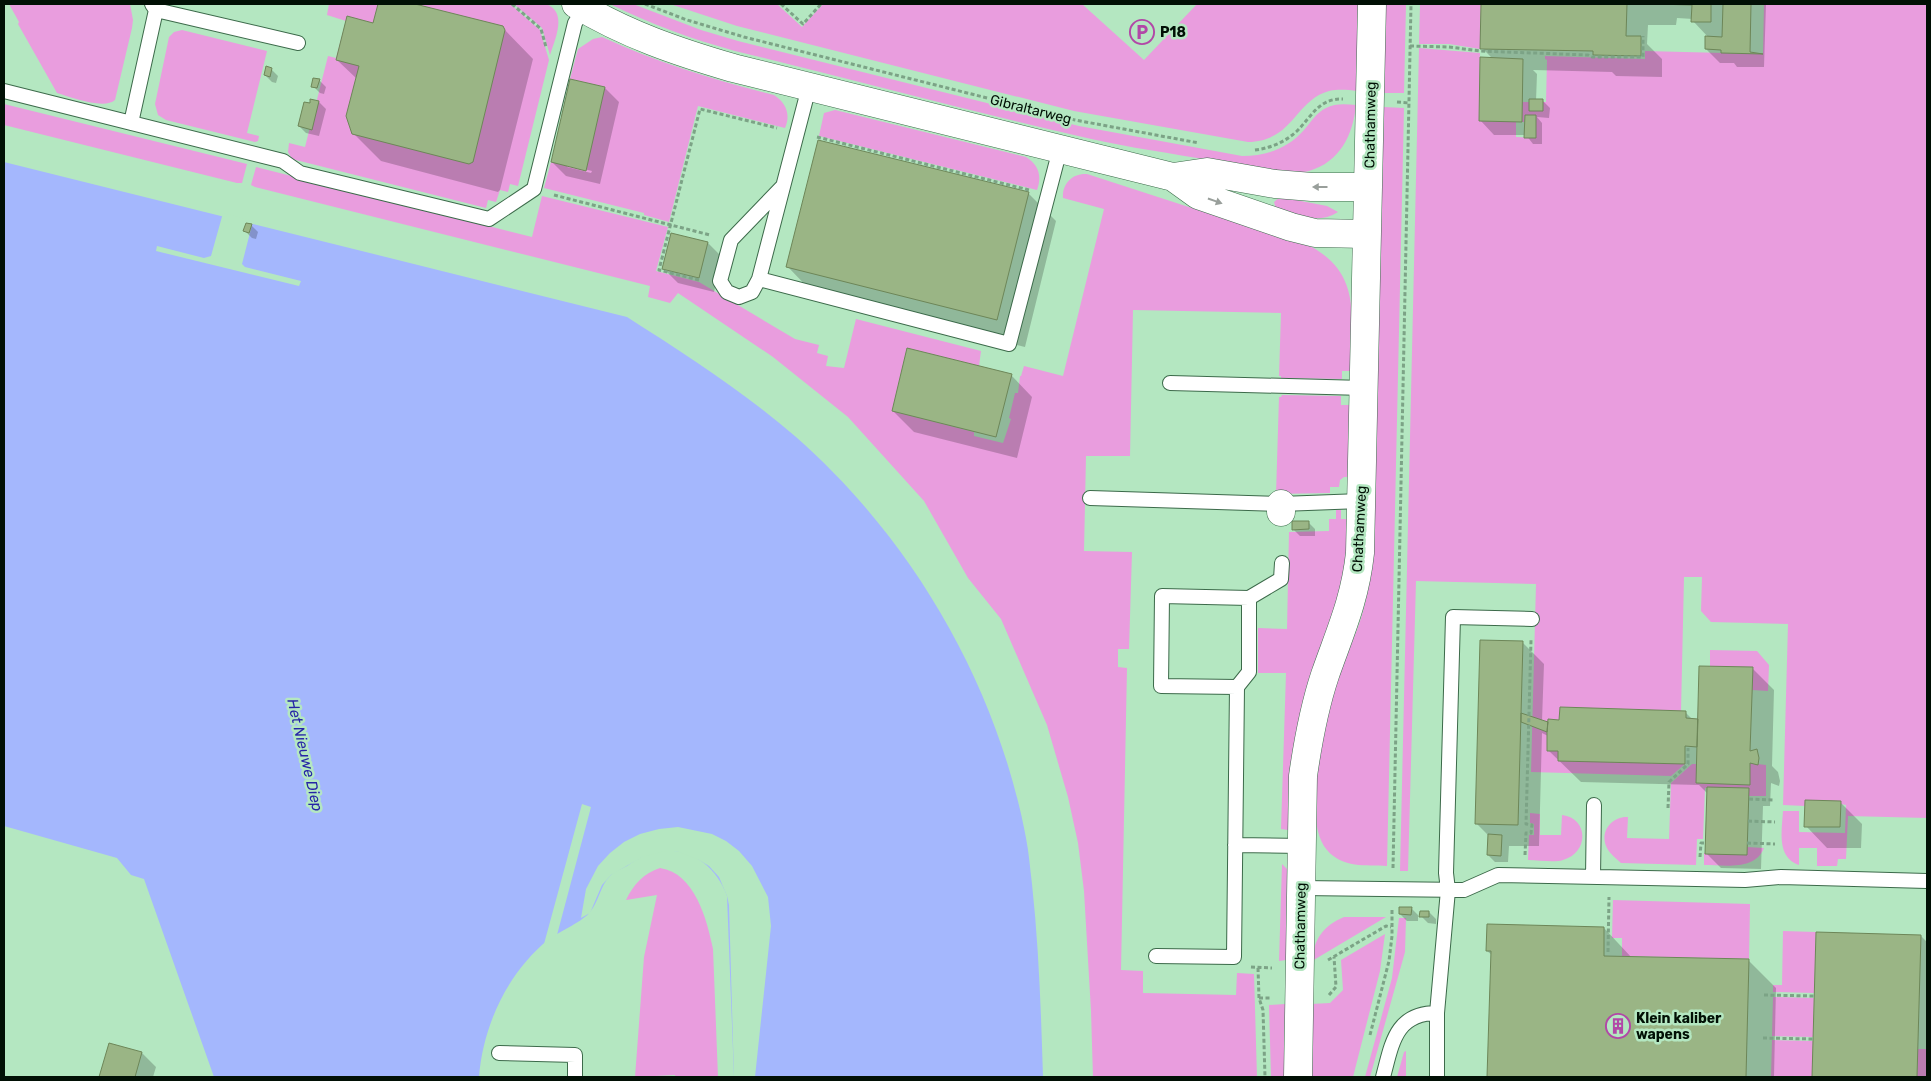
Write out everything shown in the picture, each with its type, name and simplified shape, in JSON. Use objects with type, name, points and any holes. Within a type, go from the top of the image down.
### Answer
[{"type":"street","name":"Chathamweg","points":[[1298,1077],[1303,776],[1318,700],[1346,618],[1354,588],[1360,553],[1372,4]]},
{"type":"street","points":[[580,6],[629,32],[675,50],[733,68],[1173,177],[1198,195],[1291,227],[1315,232],[1367,234]]},
{"type":"street","points":[[1173,177],[1207,172],[1275,184],[1312,187],[1368,187]]},
{"type":"lane","points":[[4,91],[283,161],[300,173],[489,219],[534,189],[580,6]]},
{"type":"lane","points":[[131,123],[154,7],[298,43]]},
{"type":"lane","points":[[783,186],[731,240],[720,281],[727,292],[739,297],[752,292],[759,279],[809,87]]},
{"type":"lane","points":[[759,279],[1010,344],[1060,149]]},
{"type":"lane","points":[[1170,383],[1364,388]]},
{"type":"lane","points":[[1090,498],[1281,508],[1361,501]]},
{"type":"lane","points":[[1238,687],[1161,686],[1162,596],[1249,598],[1281,580],[1282,563]]},
{"type":"lane","points":[[1156,956],[1234,957],[1238,687],[1249,672],[1249,598]]},
{"type":"lane","points":[[1437,1077],[1437,1013],[1448,890],[1446,873],[1453,617],[1532,619]]},
{"type":"lane","points":[[1593,877],[1594,805]]},
{"type":"lane","points":[[1235,845],[1302,846]]},
{"type":"lane","points":[[1301,888],[1464,890],[1498,875],[1745,880],[1781,877],[1927,881]]},
{"type":"lane","points":[[1383,1077],[1395,1036],[1402,1026],[1412,1018],[1423,1013],[1437,1013]]},
{"type":"lane","points":[[499,1053],[575,1055],[575,1077]]},
{"type":"path","points":[[512,4],[541,29],[550,58],[565,63]]},
{"type":"path","name":"Gibraltarweg","points":[[645,4],[687,20],[753,40],[1076,120],[1207,144]]},
{"type":"path","points":[[781,4],[803,24],[821,4]]},
{"type":"path","points":[[1370,1037],[1389,961],[1392,936],[1411,4]]},
{"type":"path","points":[[1410,46],[1449,47],[1480,51],[1588,54],[1592,57],[1643,57],[1643,36]]},
{"type":"path","points":[[1250,151],[1278,144],[1290,136],[1318,106],[1326,102],[1340,99],[1409,103]]},
{"type":"path","points":[[534,189],[670,225]]},
{"type":"path","points":[[1525,875],[1526,833],[1531,833],[1532,825],[1526,824],[1532,619]]},
{"type":"path","points":[[1668,808],[1668,782],[1688,764],[1688,748]]},
{"type":"path","points":[[1749,799],[1775,800]]},
{"type":"path","points":[[1748,821],[1775,822]]},
{"type":"path","points":[[1747,843],[1774,844]]},
{"type":"path","points":[[1608,952],[1610,877]]},
{"type":"path","points":[[1334,957],[1386,926],[1391,927]]},
{"type":"path","points":[[1258,968],[1259,998],[1264,1010],[1265,1077]]},
{"type":"path","points":[[1764,995],[1814,996]]},
{"type":"path","points":[[1762,1038],[1813,1039]]},
{"type":"shaded area","points":[[542,3],[553,8],[557,13],[557,34],[550,55],[542,28],[514,4]]},
{"type":"shaded area","points":[[9,4],[130,4],[133,20],[132,28],[115,100],[103,104],[79,100],[57,93],[18,24],[19,22]]},
{"type":"shaded area","points":[[329,4],[510,4],[540,30],[549,60],[518,186],[510,184],[508,192],[500,190],[496,202],[488,200],[486,208],[292,159],[288,152],[289,143],[305,147],[328,56],[336,58],[346,21],[327,15]]},
{"type":"shaded area","points":[[610,4],[633,4],[701,30],[738,41],[1079,126],[1242,156],[1259,155],[1283,147],[1297,137],[1319,112],[1329,106],[1341,104],[1356,105],[1348,137],[1337,154],[1329,161],[1309,171],[1270,171],[1089,139],[735,51],[671,30]]},
{"type":"shaded area","points":[[670,4],[777,4],[802,27],[823,4],[1082,4],[1144,60],[1197,4],[1359,4],[1357,91],[1333,90],[1317,96],[1285,128],[1275,135],[1263,140],[1248,142],[1074,111],[737,26]]},
{"type":"shaded area","points":[[1385,4],[1406,4],[1404,93],[1384,93]]},
{"type":"shaded area","points":[[1420,4],[1481,4],[1480,49],[1449,44],[1419,44]]},
{"type":"shaded area","points":[[1764,4],[1927,4],[1927,818],[1848,816],[1846,859],[1838,859],[1837,866],[1817,866],[1817,848],[1799,848],[1799,865],[1787,856],[1782,842],[1783,811],[1799,811],[1799,832],[1845,833],[1846,805],[1841,804],[1841,801],[1805,801],[1805,806],[1783,805],[1788,624],[1711,622],[1701,611],[1702,577],[1684,577],[1681,711],[1560,707],[1559,720],[1548,720],[1547,732],[1558,751],[1685,764],[1671,776],[1531,772],[1536,584],[1416,581],[1408,871],[1400,871],[1419,48],[1480,53],[1479,121],[1516,122],[1516,137],[1535,138],[1536,115],[1525,115],[1524,122],[1522,122],[1522,102],[1529,102],[1529,111],[1543,111],[1543,102],[1546,102],[1547,60],[1545,56],[1645,59],[1645,51],[1763,54]]},
{"type":"shaded area","points":[[182,30],[267,51],[247,133],[259,136],[258,141],[255,142],[166,120],[158,115],[155,104],[169,37],[174,32]]},
{"type":"shaded area","points":[[602,37],[644,55],[687,70],[774,95],[782,102],[786,109],[788,118],[785,128],[698,106],[669,222],[644,215],[644,213],[544,188],[551,162],[586,170],[605,87],[570,79],[578,49],[593,39]]},
{"type":"shaded area","points":[[4,104],[247,164],[242,183],[4,125]]},
{"type":"shaded area","points":[[1384,107],[1404,108],[1387,866],[1347,863],[1333,856],[1327,850],[1319,835],[1315,814],[1315,790],[1323,736],[1340,672],[1362,615],[1373,555]]},
{"type":"shaded area","points":[[835,110],[1026,157],[1037,167],[1039,180],[1037,190],[819,136],[824,113]]},
{"type":"shaded area","points":[[256,167],[532,237],[542,196],[668,227],[656,271],[699,282],[795,339],[819,345],[817,353],[828,356],[826,366],[844,368],[856,319],[981,351],[979,366],[907,348],[892,411],[974,432],[974,436],[1003,443],[1011,419],[1009,418],[1015,393],[1018,393],[1020,376],[1024,366],[1063,376],[1104,209],[1063,198],[1064,188],[1073,177],[1087,174],[1312,247],[1328,259],[1340,271],[1347,286],[1352,317],[1350,371],[1342,371],[1342,379],[1281,378],[1279,376],[1281,313],[1133,310],[1130,456],[1086,456],[1084,551],[1132,552],[1129,649],[1118,649],[1118,667],[1127,668],[1121,970],[1143,971],[1143,993],[1236,995],[1237,973],[1254,974],[1257,1077],[1093,1077],[1084,891],[1078,843],[1068,797],[1047,725],[1001,619],[968,578],[924,501],[848,417],[773,357],[678,293],[670,303],[648,297],[650,286],[255,187],[251,185]]},
{"type":"shaded area","points":[[1280,197],[1327,206],[1338,212],[1323,218],[1307,218],[1276,209],[1274,202]]},
{"type":"shaded area","points":[[1282,395],[1341,396],[1341,405],[1350,405],[1348,477],[1340,480],[1339,487],[1330,487],[1330,493],[1276,494],[1279,397]]},
{"type":"shaded area","points":[[1336,510],[1341,510],[1341,519],[1348,519],[1345,568],[1289,790],[1288,830],[1281,829],[1286,673],[1258,673],[1258,628],[1287,629],[1289,532],[1329,531],[1329,519],[1336,519]]},
{"type":"shaded area","points":[[1710,650],[1757,651],[1769,665],[1768,691],[1752,690],[1710,666]]},
{"type":"shaded area","points":[[1750,763],[1766,765],[1766,796],[1749,796],[1749,788],[1705,788],[1703,839],[1697,839],[1696,865],[1621,863],[1608,850],[1605,837],[1608,826],[1616,819],[1622,817],[1628,817],[1627,838],[1669,839],[1671,783],[1692,764],[1697,764],[1697,783],[1749,785]]},
{"type":"shaded area","points":[[1530,813],[1540,814],[1540,835],[1561,835],[1562,815],[1577,822],[1582,836],[1578,850],[1572,856],[1559,861],[1528,860],[1529,835],[1534,835],[1534,824],[1530,823]]},
{"type":"shaded area","points":[[1747,847],[1764,848],[1754,860],[1746,863],[1729,866],[1704,865],[1704,853],[1747,855]]},
{"type":"shaded area","points":[[1282,864],[1287,869],[1286,960],[1279,961]]},
{"type":"shaded area","points":[[660,868],[672,872],[691,888],[707,925],[713,949],[718,1077],[675,1077],[675,1075],[635,1077],[644,957],[657,895],[626,900],[640,880]]},
{"type":"shaded area","points":[[1613,900],[1750,904],[1749,959],[1622,956],[1622,938],[1612,938]]},
{"type":"shaded area","points":[[1344,917],[1386,917],[1312,961],[1317,940],[1321,934],[1330,925]]},
{"type":"shaded area","points":[[1399,918],[1406,918],[1405,952],[1370,1077],[1365,1077],[1392,978]]},
{"type":"shaded area","points":[[1783,931],[1816,932],[1814,993],[1773,992],[1773,985],[1782,985]]},
{"type":"shaded area","points":[[1385,934],[1380,971],[1353,1077],[1311,1077],[1311,1004],[1330,1003],[1343,990],[1341,960]]},
{"type":"shaded area","points":[[1773,997],[1814,998],[1813,1037],[1772,1036]]},
{"type":"shaded area","points":[[1285,1004],[1284,1077],[1271,1077],[1269,1005]]},
{"type":"shaded area","points":[[1772,1040],[1813,1041],[1812,1077],[1771,1077]]},
{"type":"shaded area","points":[[1918,1049],[1927,1049],[1927,1077],[1917,1077]]},
{"type":"shaded area","points":[[1406,1051],[1406,1077],[1397,1077],[1404,1052]]},
{"type":"water","name":"Het Nieuwe Diep","points":[[4,162],[627,317],[735,389],[796,437],[838,478],[877,522],[913,569],[944,619],[971,671],[994,725],[1013,781],[1028,849],[1038,956],[1043,1077],[734,1077],[727,896],[714,872],[704,864],[694,857],[670,851],[643,856],[612,874],[604,884],[596,903],[587,915],[549,939],[521,967],[510,983],[492,1019],[481,1057],[479,1077],[214,1077],[144,879],[131,875],[117,858],[4,826]]},
{"type":"pier","points":[[223,213],[253,221],[242,264],[245,267],[301,281],[299,286],[156,251],[157,246],[204,258],[211,256]]},
{"type":"pier","points":[[582,804],[591,807],[557,935],[544,944]]},
{"type":"pier","points":[[678,827],[712,834],[726,841],[739,851],[752,866],[768,897],[771,926],[755,1077],[734,1077],[729,905],[719,877],[709,866],[679,852],[665,851],[642,857],[611,875],[602,885],[590,913],[581,918],[586,889],[598,866],[610,853],[624,842],[640,834]]},
{"type":"building","points":[[378,4],[415,4],[503,26],[505,30],[473,162],[469,164],[352,134],[346,116],[359,66],[336,60],[347,16],[373,23]]},
{"type":"building","points":[[1481,4],[1627,4],[1626,36],[1641,36],[1641,56],[1593,55],[1593,51],[1480,49]]},
{"type":"building","points":[[1655,4],[1711,4],[1711,22],[1691,22],[1692,5]]},
{"type":"building","points":[[1723,4],[1751,4],[1750,52],[1763,54],[1721,53],[1721,50],[1705,49],[1705,36],[1722,37]]},
{"type":"building","points":[[1480,57],[1523,59],[1522,122],[1479,121]]},
{"type":"building","points":[[266,66],[272,68],[270,77],[264,75]]},
{"type":"building","points":[[313,78],[320,79],[317,88],[311,87]]},
{"type":"building","points":[[570,79],[605,87],[586,171],[551,162]]},
{"type":"building","points":[[310,99],[319,101],[312,130],[298,126],[304,102],[310,103]]},
{"type":"building","points":[[1529,99],[1543,99],[1543,111],[1529,111]]},
{"type":"building","points":[[1525,115],[1536,115],[1536,138],[1524,138]]},
{"type":"building","points":[[818,140],[1029,192],[997,320],[786,267]]},
{"type":"building","points":[[246,223],[252,224],[249,233],[243,231]]},
{"type":"building","points":[[671,233],[708,242],[699,278],[662,269]]},
{"type":"building","points":[[907,348],[1012,374],[996,437],[892,411]]},
{"type":"building","points":[[1292,521],[1309,521],[1309,529],[1292,530]]},
{"type":"building","points":[[1480,640],[1523,641],[1518,825],[1475,824]]},
{"type":"building","points":[[1699,666],[1753,667],[1750,751],[1757,749],[1759,758],[1758,765],[1750,763],[1750,785],[1696,783]]},
{"type":"building","points":[[1560,707],[1686,711],[1686,718],[1698,719],[1697,747],[1685,746],[1685,764],[1558,761],[1558,751],[1547,751],[1547,732],[1548,719],[1559,720]]},
{"type":"building","points":[[1521,713],[1548,722],[1547,732],[1521,722]]},
{"type":"building","points":[[1707,787],[1749,788],[1747,855],[1705,854]]},
{"type":"building","points":[[1805,800],[1841,801],[1840,827],[1804,827]]},
{"type":"building","points":[[1488,834],[1502,835],[1501,856],[1487,855]]},
{"type":"building","points":[[1399,907],[1412,907],[1411,915],[1399,914]]},
{"type":"building","points":[[1420,911],[1429,911],[1429,917],[1419,917]]},
{"type":"building","name":"Klein kaliber wapens","points":[[1487,924],[1604,927],[1604,956],[1749,959],[1746,1077],[1487,1077],[1491,951],[1486,951]]},
{"type":"building","points":[[1816,932],[1921,935],[1917,1077],[1812,1077]]},
{"type":"building","points":[[109,1043],[142,1052],[135,1077],[99,1077]]},
{"type":"place","name":"P18","points":[[1142,32]]},
{"type":"place","name":"Klein kaliber wapens","points":[[1618,1026]]}]
